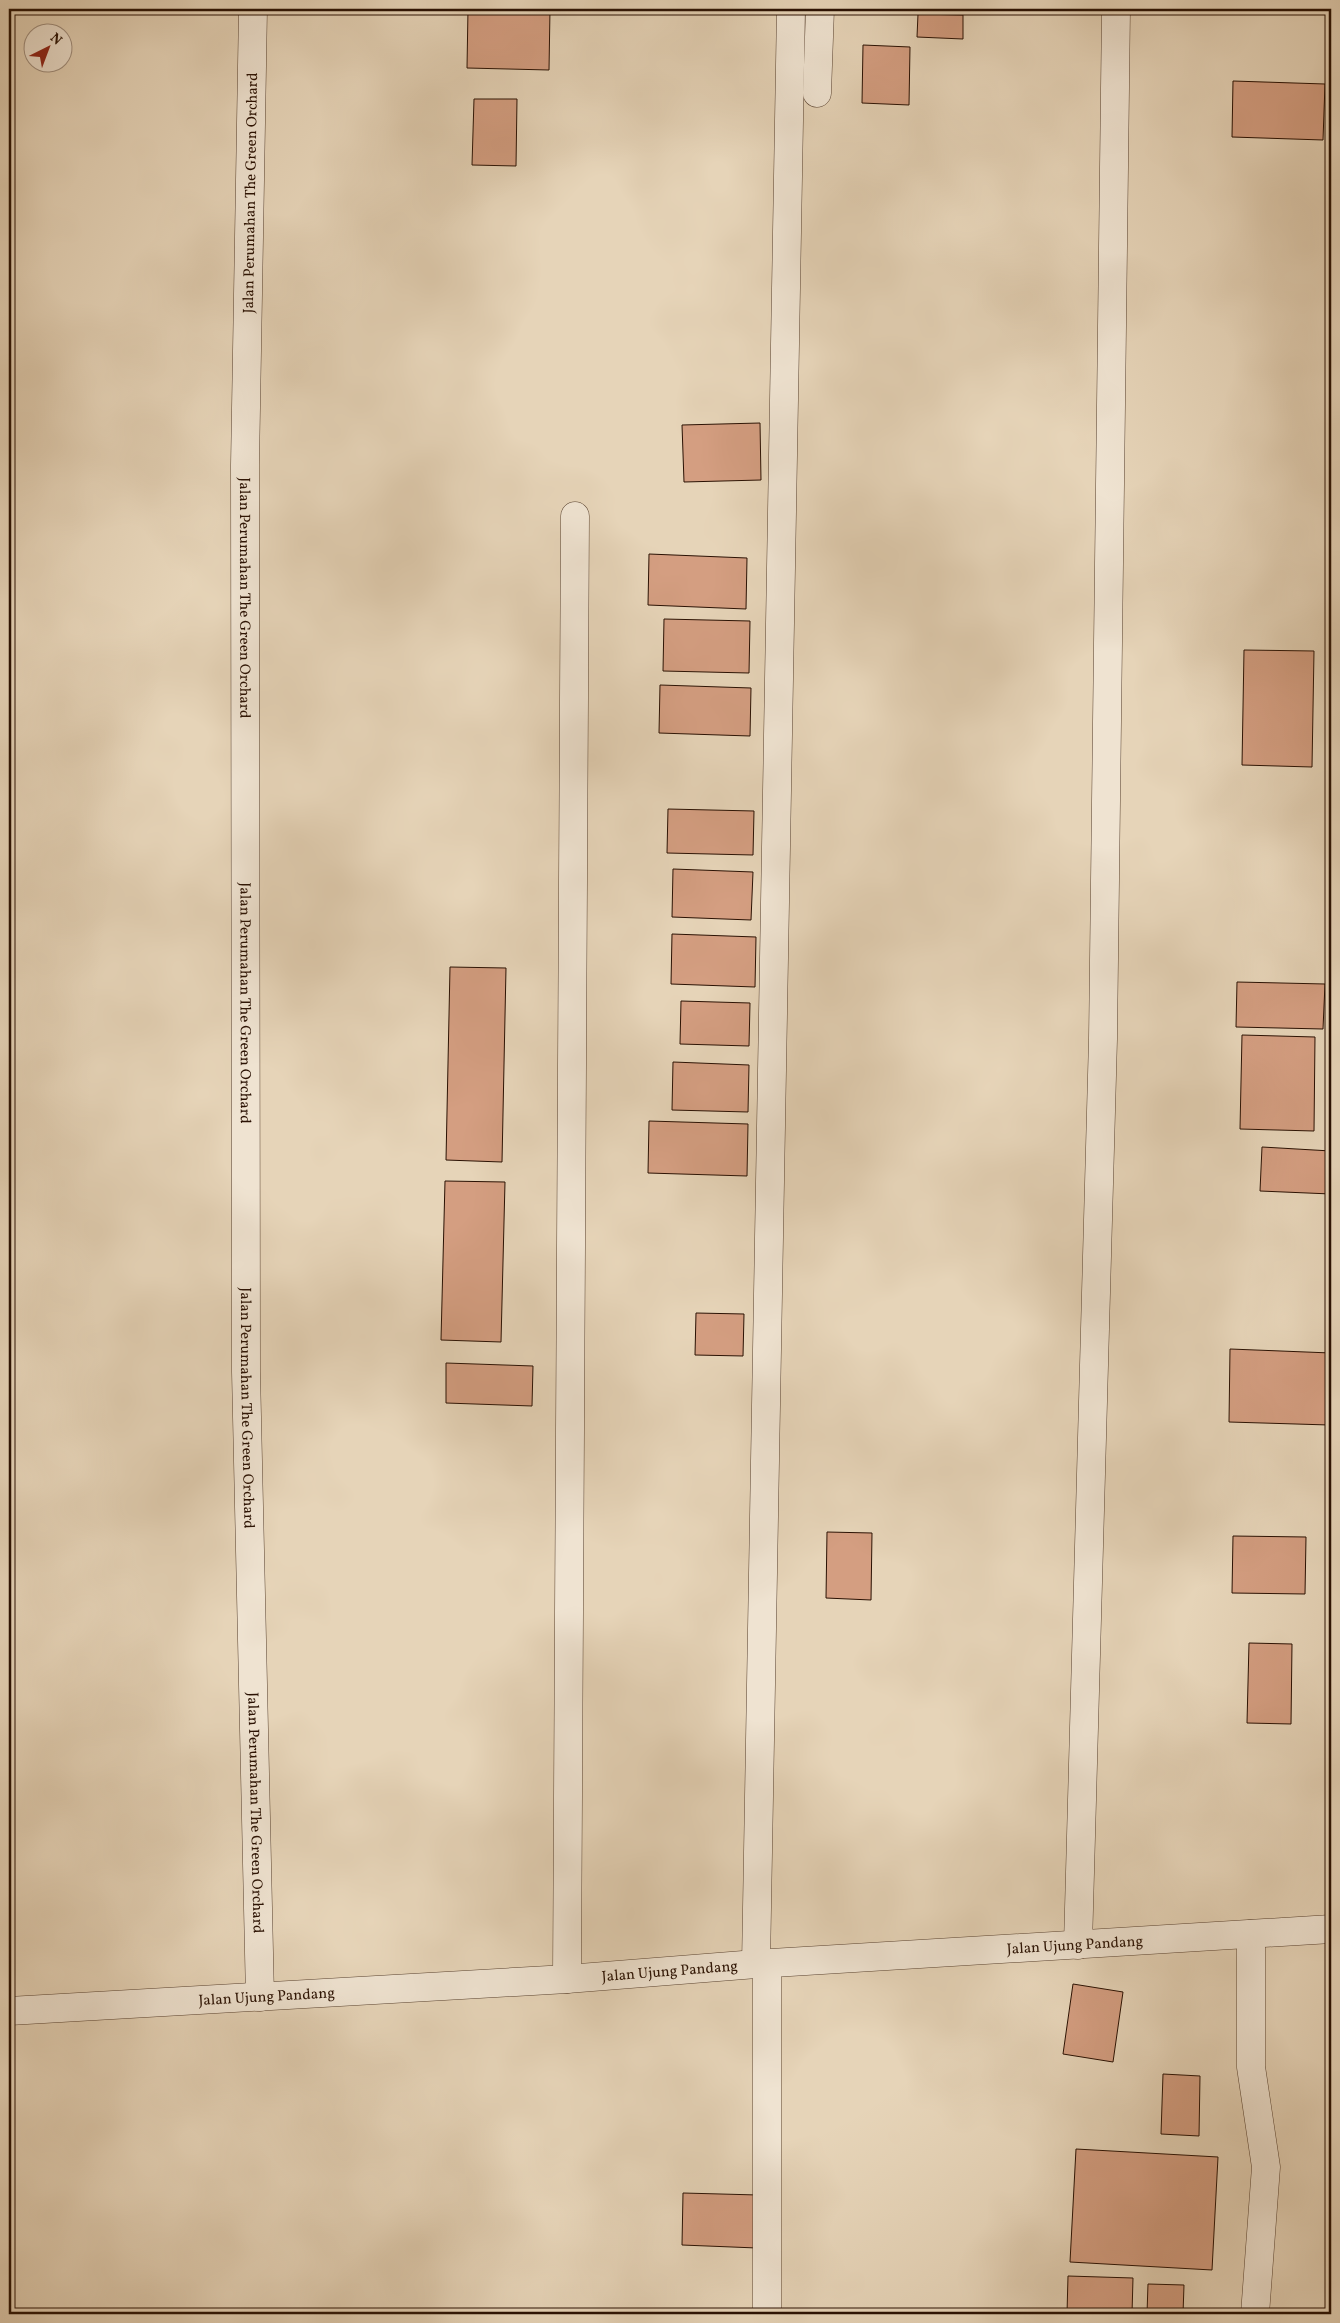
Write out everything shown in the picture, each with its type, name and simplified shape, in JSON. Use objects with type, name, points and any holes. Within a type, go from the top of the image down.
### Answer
[{"type":"street","name":"Jalan Perumahan The Green Orchard","points":[[253,9],[245,465],[246,1372],[260,1997]]},
{"type":"street","points":[[767,2314],[761,1964],[791,9]]},
{"type":"street","points":[[817,93],[820,9]]},
{"type":"street","points":[[1078,1945],[1103,1039],[1116,9]]},
{"type":"street","points":[[567,1979],[575,516]]},
{"type":"street","name":"Jalan Ujung Pandang","points":[[9,2011],[567,1979],[761,1964],[1331,1929]]},
{"type":"street","points":[[1250,1934],[1251,2066],[1266,2167],[1255,2314]]},
{"type":"building","points":[[468,9],[550,9],[549,70],[467,68]]},
{"type":"building","points":[[918,14],[963,15],[963,39],[917,37]]},
{"type":"building","points":[[863,45],[910,47],[909,105],[862,103]]},
{"type":"building","points":[[1233,81],[1325,84],[1323,140],[1232,137]]},
{"type":"building","points":[[474,99],[517,99],[516,166],[472,165]]},
{"type":"building","points":[[760,423],[761,480],[684,482],[682,425]]},
{"type":"building","points":[[649,554],[747,558],[746,609],[648,605]]},
{"type":"building","points":[[664,619],[750,621],[749,673],[663,671]]},
{"type":"building","points":[[1244,650],[1314,651],[1312,767],[1242,765]]},
{"type":"building","points":[[660,685],[751,688],[750,736],[659,733]]},
{"type":"building","points":[[668,809],[754,811],[753,855],[667,853]]},
{"type":"building","points":[[673,869],[753,872],[751,920],[672,917]]},
{"type":"building","points":[[672,934],[756,937],[755,987],[671,984]]},
{"type":"building","points":[[450,967],[506,968],[502,1162],[446,1160]]},
{"type":"building","points":[[1237,982],[1325,984],[1323,1029],[1236,1027]]},
{"type":"building","points":[[681,1001],[750,1003],[749,1046],[680,1044]]},
{"type":"building","points":[[1242,1035],[1315,1037],[1314,1131],[1240,1129]]},
{"type":"building","points":[[673,1062],[749,1065],[748,1112],[672,1110]]},
{"type":"building","points":[[649,1121],[748,1124],[747,1176],[648,1173]]},
{"type":"building","points":[[1262,1147],[1331,1151],[1331,1194],[1260,1191]]},
{"type":"building","points":[[445,1181],[505,1182],[501,1342],[441,1340]]},
{"type":"building","points":[[696,1313],[744,1314],[743,1356],[695,1355]]},
{"type":"building","points":[[1230,1349],[1331,1353],[1329,1425],[1229,1422]]},
{"type":"building","points":[[446,1363],[533,1366],[532,1406],[446,1403]]},
{"type":"building","points":[[827,1532],[872,1533],[871,1600],[826,1598]]},
{"type":"building","points":[[1233,1536],[1306,1537],[1305,1594],[1232,1593]]},
{"type":"building","points":[[1249,1643],[1292,1644],[1291,1724],[1247,1723]]},
{"type":"building","points":[[1073,1984],[1123,1992],[1113,2062],[1063,2054]]},
{"type":"building","points":[[1163,2074],[1200,2076],[1199,2136],[1161,2134]]},
{"type":"building","points":[[1076,2149],[1218,2157],[1212,2270],[1070,2262]]},
{"type":"building","points":[[683,2193],[758,2195],[757,2248],[682,2245]]},
{"type":"building","points":[[1068,2276],[1133,2278],[1132,2314],[1067,2314]]},
{"type":"building","points":[[1148,2284],[1184,2285],[1183,2314],[1147,2314]]},
{"type":"building","points":[[904,2309],[905,2314],[865,2314]]}]
